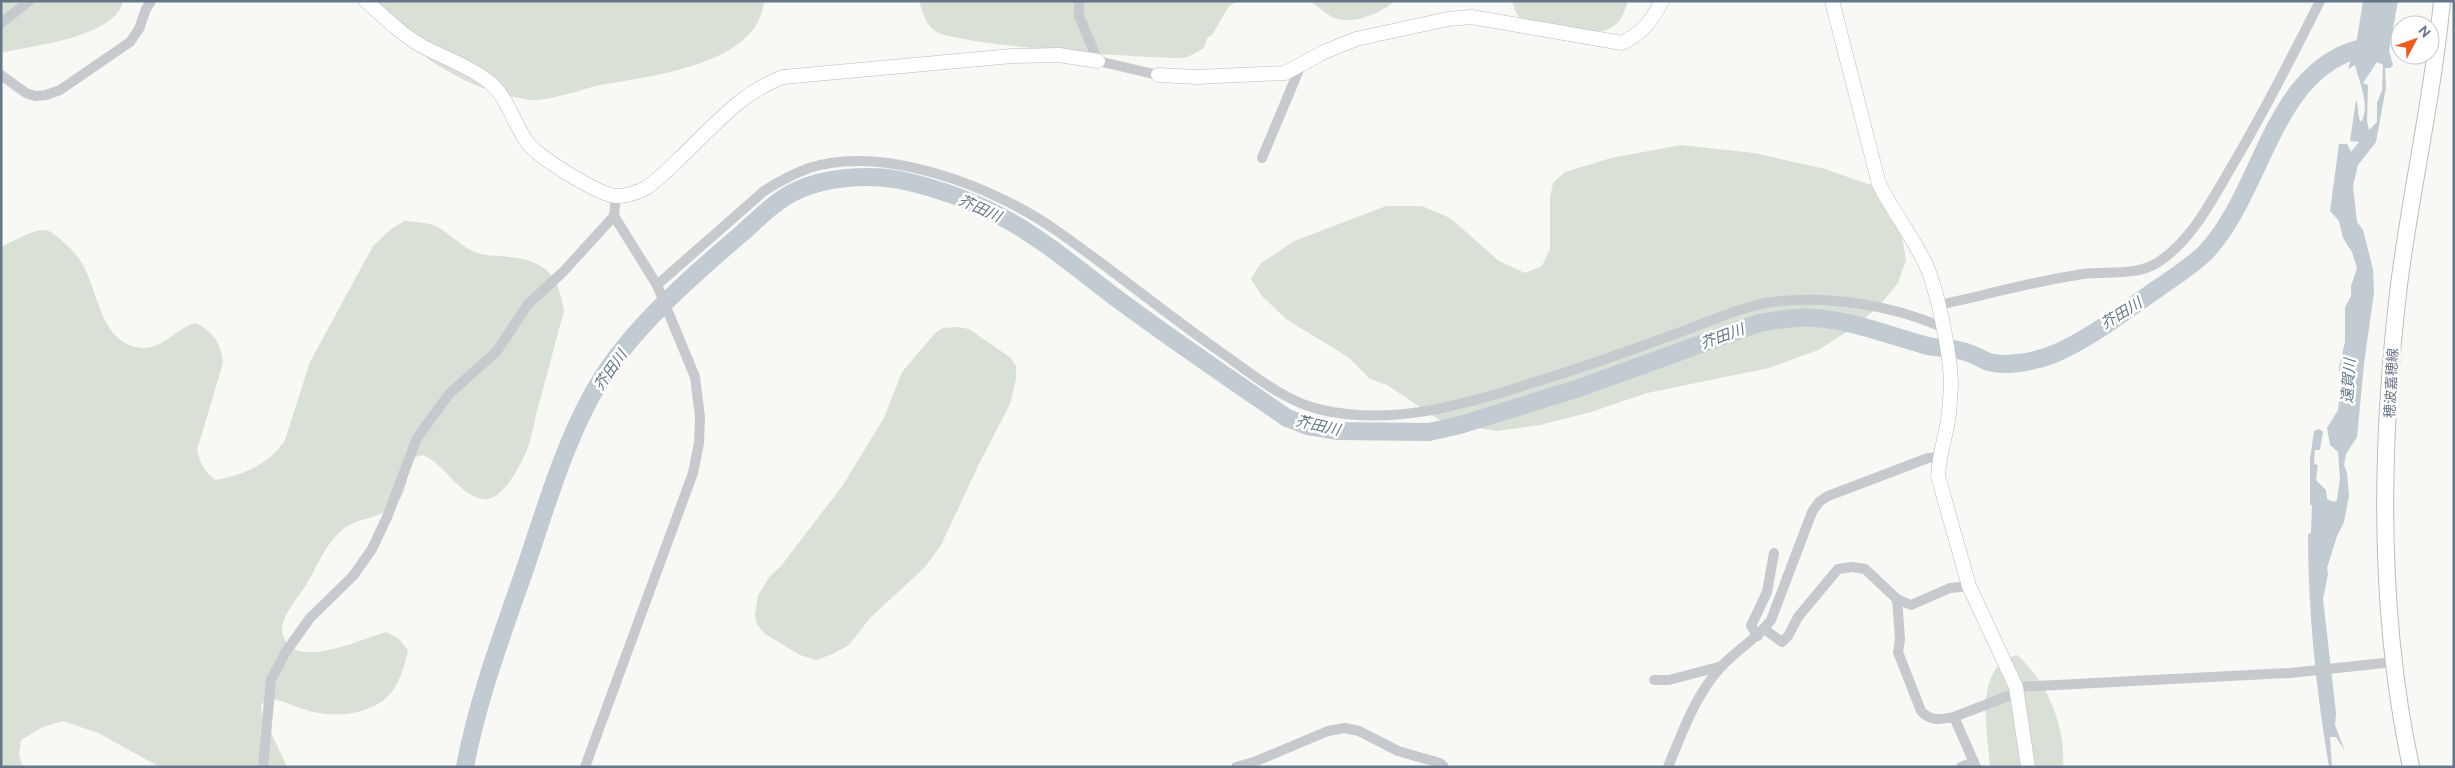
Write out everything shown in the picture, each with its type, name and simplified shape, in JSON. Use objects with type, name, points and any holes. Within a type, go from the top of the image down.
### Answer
[{"type":"main road","name":"穂波嘉穂線","points":[[2411,767],[2389,663],[2385,520],[2391,371],[2399,284],[2438,43],[2442,1]]},
{"type":"street","points":[[1,75],[26,93],[35,96],[46,95],[60,90],[130,42],[139,29],[151,1]]},
{"type":"street","points":[[366,1],[392,24],[422,46],[485,79],[496,88],[527,144],[539,156],[600,190],[616,196],[646,188],[671,168],[744,97],[761,85],[783,77],[1012,56],[1059,55],[1158,74],[1197,77],[1285,73],[1324,52],[1356,39],[1448,19],[1472,17],[1622,44],[1636,36],[1647,26],[1662,1]]},
{"type":"street","points":[[1079,1],[1079,16],[1098,61]]},
{"type":"street","points":[[1832,1],[1879,184],[1891,209],[1925,262],[1938,305],[1950,365],[1949,419],[1938,457],[1940,486],[1969,586],[2016,691],[2028,767]]},
{"type":"street","points":[[1938,305],[2082,274],[2136,270],[2156,264],[2180,243],[2201,218],[2265,111],[2320,1]]},
{"type":"street","points":[[3,18],[27,2]]},
{"type":"street","points":[[1262,158],[1301,65]]},
{"type":"street","points":[[657,285],[764,191],[783,179],[810,168],[841,162],[866,161],[894,163],[933,173],[979,189],[1016,207],[1056,230],[1192,332],[1252,374],[1300,404],[1324,411],[1371,415],[1446,409],[1585,367],[1769,302],[1816,300],[1855,304],[1913,314],[1942,327]]},
{"type":"street","points":[[263,767],[271,680],[285,653],[310,618],[353,576],[372,549],[388,515],[417,438],[449,394],[497,351],[528,304],[563,272],[614,216],[616,196]]},
{"type":"street","points":[[585,767],[693,472],[700,444],[700,398],[695,377],[657,285],[614,216]]},
{"type":"street","points":[[1668,767],[1687,719],[1722,666],[1761,632],[1771,620],[1812,512],[1819,502],[1828,496],[1928,458],[1938,457]]},
{"type":"street","points":[[1774,553],[1766,592],[1752,626],[1782,642],[1788,636],[1798,617],[1838,570],[1852,567],[1865,569],[1897,599],[1911,605],[1950,588],[1969,586]]},
{"type":"street","points":[[1897,599],[1900,639],[1898,652],[1921,711],[1927,717],[1935,719],[1954,717],[2008,696],[2016,691],[2296,672],[2389,663]]},
{"type":"street","points":[[1654,680],[1669,680],[1722,666]]},
{"type":"street","points":[[1954,717],[1975,764],[1961,767]]},
{"type":"street","points":[[1236,767],[1254,762],[1328,731],[1344,728],[1359,731],[1398,751],[1440,763],[1444,767]]},
{"type":"shaded area","points":[[1,1],[123,1],[117,14],[105,24],[89,32],[52,43],[1,53]]},
{"type":"shaded area","points":[[366,1],[764,1],[757,23],[742,41],[721,54],[670,72],[596,86],[546,99],[533,100],[508,96],[485,89],[440,67],[400,37]]},
{"type":"shaded area","points":[[919,1],[1237,1],[1229,6],[1212,35],[1207,38],[1204,48],[1189,56],[1180,58],[1052,50],[949,36],[935,31],[929,25]]},
{"type":"shaded area","points":[[1311,1],[1394,1],[1383,10],[1368,16],[1360,19],[1345,20],[1331,16]]},
{"type":"shaded area","points":[[1512,1],[1628,1],[1622,17],[1613,27],[1602,31],[1580,32],[1532,26],[1520,18]]},
{"type":"shaded area","points":[[1681,145],[1754,153],[1825,169],[1885,190],[1898,212],[1906,260],[1898,283],[1878,307],[1856,326],[1818,350],[1769,368],[1647,393],[1591,412],[1540,425],[1497,431],[1444,423],[1387,385],[1370,379],[1348,357],[1286,319],[1262,296],[1251,279],[1260,264],[1294,241],[1386,206],[1422,206],[1450,218],[1499,261],[1525,273],[1542,266],[1550,249],[1550,198],[1553,183],[1565,172],[1611,158]]},
{"type":"shaded area","points":[[404,221],[433,225],[464,246],[480,254],[524,259],[542,267],[549,273],[558,288],[564,311],[528,447],[509,483],[503,490],[489,499],[473,496],[430,459],[422,455],[413,458],[403,494],[396,504],[384,513],[348,526],[336,536],[326,549],[285,617],[282,630],[286,642],[294,649],[305,652],[333,649],[386,632],[398,638],[408,650],[404,667],[394,689],[374,706],[353,713],[342,714],[320,713],[272,699],[266,699],[261,706],[262,713],[287,767],[160,767],[98,733],[63,721],[43,727],[21,740],[19,755],[23,767],[1,767],[1,247],[27,234],[38,231],[46,230],[54,234],[64,242],[81,262],[111,331],[131,346],[144,348],[157,345],[195,323],[207,330],[215,338],[223,363],[197,450],[203,467],[216,480],[246,472],[264,462],[285,440],[310,362],[373,246],[390,230]]},
{"type":"shaded area","points":[[958,327],[969,329],[1011,358],[1016,366],[1016,379],[1010,404],[941,545],[925,567],[870,618],[849,645],[833,654],[816,660],[800,655],[765,634],[757,624],[755,615],[758,595],[770,576],[781,566],[843,485],[884,418],[902,372],[936,332],[943,328]]},
{"type":"shaded area","points":[[2017,655],[2028,666],[2046,691],[2058,721],[2063,752],[2063,767],[1990,767],[1986,719],[1988,687],[1994,673],[2003,662]]},
{"type":"water","name":"遠賀川","points":[[2363,1],[2398,1],[2395,15],[2390,15],[2389,51],[2390,65],[2393,65],[2390,68],[2385,68],[2386,87],[2376,142],[2358,165],[2353,186],[2357,222],[2363,230],[2373,269],[2374,292],[2364,364],[2357,437],[2346,454],[2344,465],[2347,473],[2349,496],[2344,522],[2337,536],[2327,568],[2328,574],[2323,599],[2336,713],[2335,725],[2345,751],[2336,737],[2330,737],[2332,767],[2329,767],[2320,709],[2311,621],[2308,563],[2308,534],[2311,531],[2312,506],[2310,504],[2310,459],[2314,431],[2319,429],[2323,432],[2320,450],[2315,450],[2314,464],[2318,465],[2316,480],[2326,490],[2327,499],[2334,502],[2337,500],[2340,479],[2338,452],[2330,445],[2327,428],[2338,410],[2341,382],[2339,367],[2345,342],[2345,307],[2351,296],[2351,286],[2357,268],[2352,252],[2343,238],[2339,221],[2330,211],[2339,144],[2347,144],[2351,152],[2359,142],[2350,141],[2356,100],[2361,122],[2365,109],[2365,101],[2355,65],[2348,69],[2357,39]],"holes":[[[2377,62],[2383,65],[2382,90],[2377,103],[2377,122],[2369,130],[2367,121],[2368,85],[2363,83]]]},
{"type":"waterway","name":"芥田川","points":[[465,767],[484,689],[550,494],[577,424],[599,383],[628,343],[684,284],[774,205],[788,195],[807,186],[847,178],[875,177],[914,183],[957,197],[998,215],[1026,231],[1143,318],[1287,418],[1308,426],[1338,431],[1429,432],[1460,425],[1579,388],[1759,323],[1788,319],[1809,318],[1844,322],[1928,346],[1965,352],[1994,363],[2020,363],[2054,354],[2068,348],[2107,324],[2182,272],[2206,252],[2226,225],[2243,195],[2291,101],[2312,76],[2339,57],[2372,46]]}]
